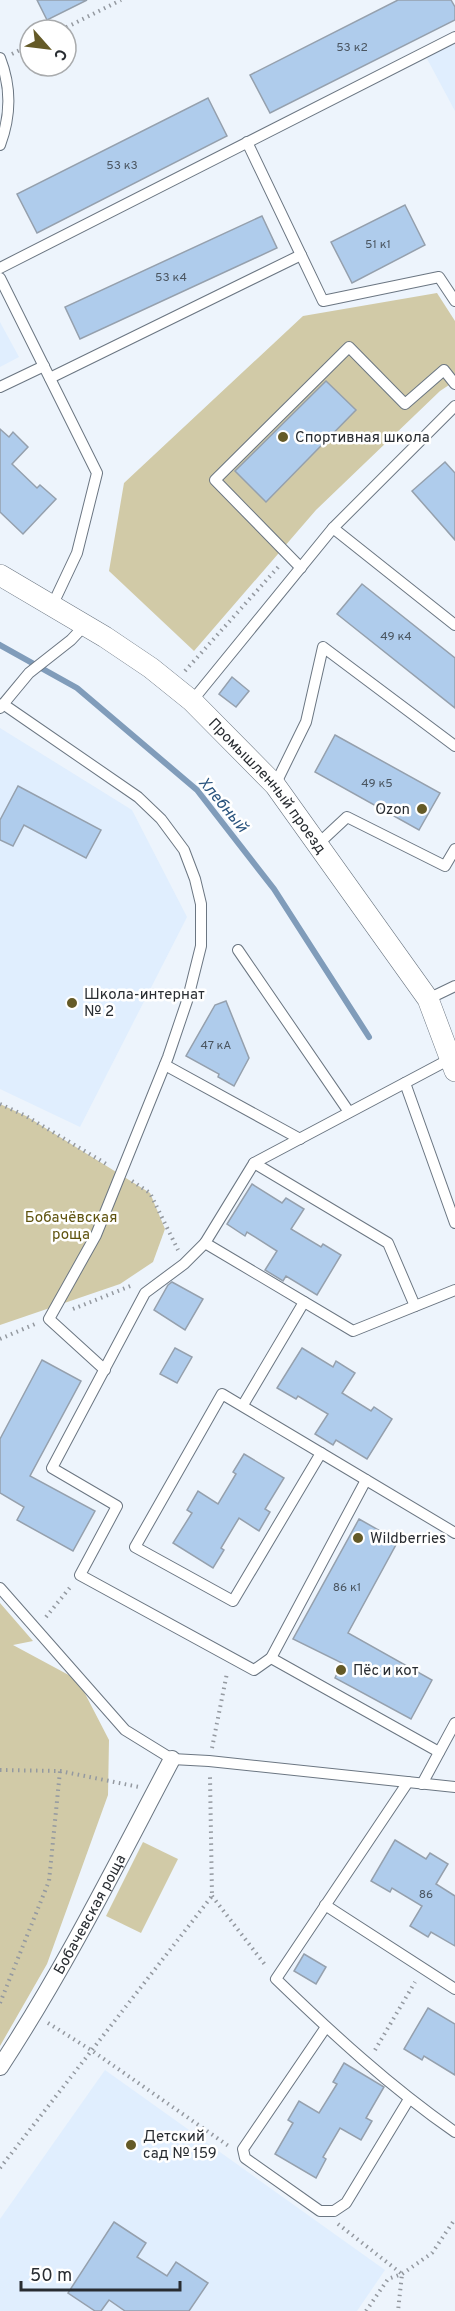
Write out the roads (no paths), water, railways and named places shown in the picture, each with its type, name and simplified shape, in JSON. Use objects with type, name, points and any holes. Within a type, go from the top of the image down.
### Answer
[{"type":"street","name":"Промышленный проезд","points":[[0,575],[85,625],[151,668],[192,700],[275,785],[428,999],[453,1065]]},
{"type":"street","name":"Бобачевская роща","points":[[0,2067],[81,1935],[172,1759]]},
{"type":"lane","points":[[0,268],[455,37]]},
{"type":"lane","points":[[0,58],[8,84],[8,109],[0,145]]},
{"type":"lane","points":[[247,142],[323,301],[440,277],[455,301]]},
{"type":"lane","points":[[50,378],[301,255]]},
{"type":"lane","points":[[0,278],[96,472],[77,553],[52,606]]},
{"type":"lane","points":[[301,568],[215,480],[349,347],[405,405],[444,370],[455,384]]},
{"type":"lane","points":[[0,387],[44,366]]},
{"type":"lane","points":[[192,700],[333,528],[453,410]]},
{"type":"lane","points":[[333,528],[455,625]]},
{"type":"lane","points":[[85,625],[29,673],[2,706],[138,797],[161,819],[184,850],[201,904],[201,946],[188,998],[165,1065],[96,1235],[49,1319],[105,1370]]},
{"type":"lane","points":[[275,785],[306,722],[323,647],[455,746]]},
{"type":"lane","points":[[318,844],[347,817],[445,866],[455,849]]},
{"type":"lane","points":[[238,950],[349,1112]]},
{"type":"lane","points":[[428,999],[455,986]]},
{"type":"lane","points":[[165,1065],[300,1139]]},
{"type":"lane","points":[[366,1480],[271,1658],[254,1670],[80,1575],[117,1506],[52,1468],[145,1293],[184,1264],[205,1244],[254,1163],[405,1083],[453,1065]]},
{"type":"lane","points":[[405,1083],[455,1223]]},
{"type":"lane","points":[[254,1163],[388,1243],[415,1306]]},
{"type":"lane","points":[[205,1244],[353,1332],[455,1290]]},
{"type":"lane","points":[[243,1405],[304,1302]]},
{"type":"lane","points":[[321,1453],[233,1601],[135,1547],[222,1394],[243,1405],[455,1533]]},
{"type":"lane","points":[[0,1588],[125,1730],[172,1759],[455,1787]]},
{"type":"lane","points":[[271,1658],[439,1752]]},
{"type":"lane","points":[[422,1784],[455,1723]]},
{"type":"lane","points":[[408,1782],[276,1978],[367,2063],[409,2099],[455,2132]]},
{"type":"lane","points":[[325,1905],[455,1989]]},
{"type":"lane","points":[[326,2027],[243,2149],[245,2158],[320,2211],[334,2211],[346,2203],[409,2099]]},
{"type":"waterway","name":"Хлебный","points":[[0,645],[77,688],[197,790],[274,889],[369,1037]]},
{"type":"place","name":"Спортивная школа","points":[[283,437]]},
{"type":"place","name":"Ozon","points":[[422,809]]},
{"type":"place","name":"Школа-интернат № 2","points":[[72,1003]]},
{"type":"place","name":"Wildberries","points":[[358,1538]]},
{"type":"place","name":"Пёс и кот","points":[[341,1670]]},
{"type":"place","name":"Детский сад № 159","points":[[131,2145]]},
{"type":"park label","name":"Бобачёвская роща","points":[[71,1226]]}]
